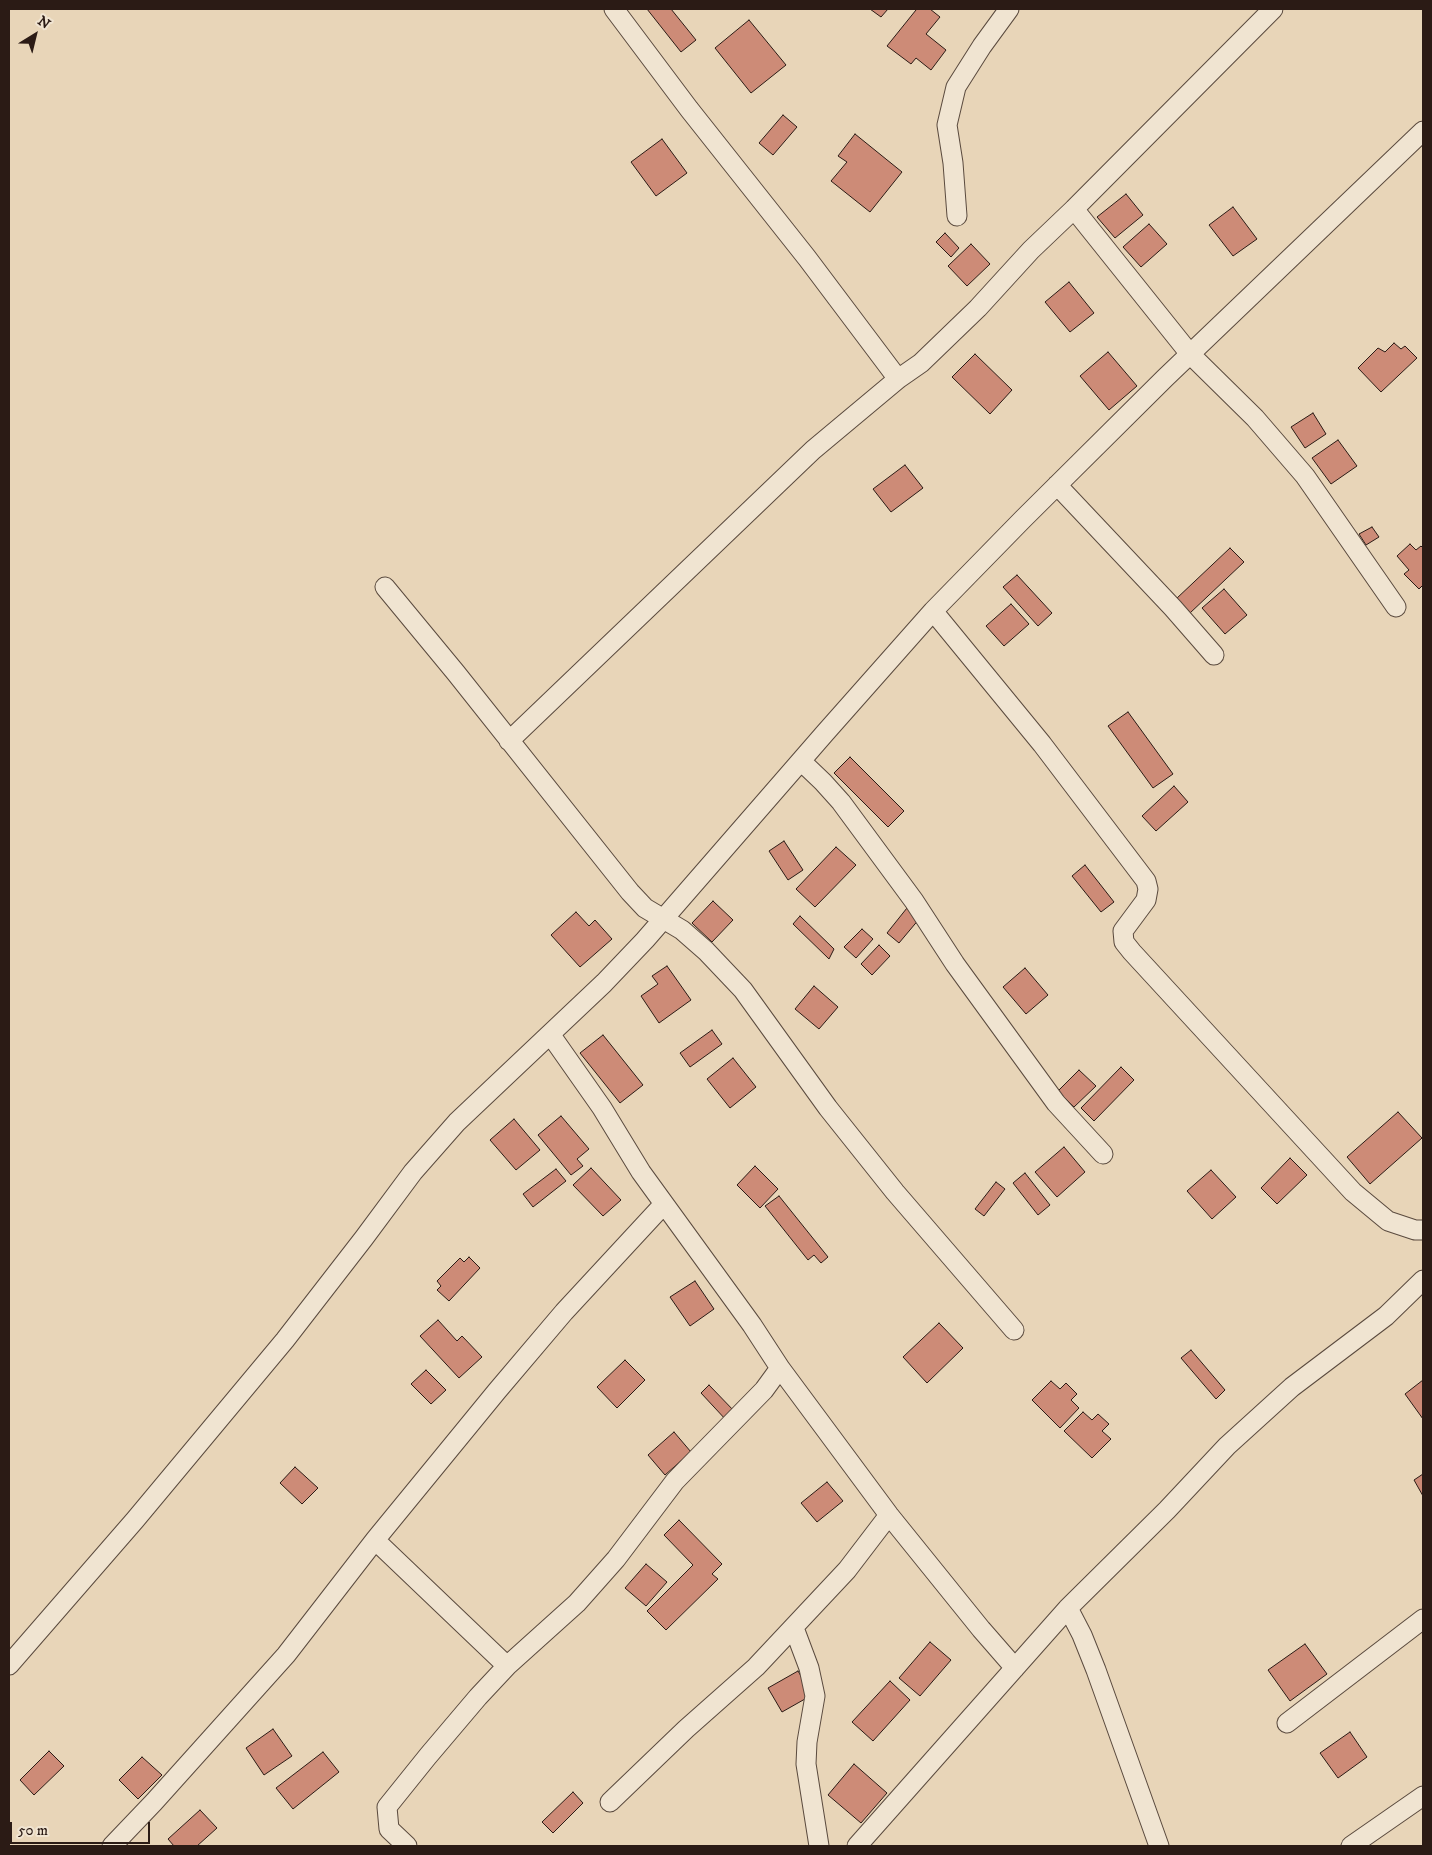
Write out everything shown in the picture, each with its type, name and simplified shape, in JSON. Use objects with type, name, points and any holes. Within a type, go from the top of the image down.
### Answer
[{"type":"street","points":[[614,9],[898,379]]},
{"type":"street","points":[[957,216],[953,163],[947,125],[956,87],[982,46],[1009,9]]},
{"type":"street","points":[[509,741],[813,450],[898,379],[921,363],[978,308],[1031,250],[1273,9]]},
{"type":"street","points":[[9,1664],[135,1520],[278,1348],[414,1172],[457,1122],[604,983],[664,920],[933,612],[1058,484],[1190,354],[1423,131]]},
{"type":"street","points":[[1074,209],[1190,354],[1256,418],[1305,476],[1396,607]]},
{"type":"street","points":[[1058,484],[1214,655]]},
{"type":"street","points":[[385,586],[630,892],[645,908],[682,930],[706,951],[743,990],[828,1108],[895,1192],[1014,1330]]},
{"type":"street","points":[[933,612],[1042,744],[1146,881],[1148,889],[1146,900],[1123,931],[1124,942],[1353,1192],[1371,1209],[1388,1221],[1415,1230],[1423,1230]]},
{"type":"street","points":[[801,761],[841,802],[914,901],[955,964],[1056,1102],[1103,1154]]},
{"type":"street","points":[[550,1034],[602,1108],[641,1172],[752,1325],[780,1368],[889,1515],[1015,1668]]},
{"type":"street","points":[[112,1846],[286,1655],[375,1540],[558,1319],[664,1204]]},
{"type":"street","points":[[857,1846],[1068,1608],[1167,1510],[1227,1446],[1292,1387],[1386,1316],[1423,1280]]},
{"type":"street","points":[[406,1846],[389,1829],[387,1807],[428,1756],[507,1666],[577,1603],[616,1559],[675,1481],[764,1390],[780,1368]]},
{"type":"street","points":[[610,1802],[686,1729],[756,1668],[847,1570],[889,1515]]},
{"type":"street","points":[[375,1540],[507,1666]]},
{"type":"street","points":[[1068,1608],[1096,1670],[1158,1846]]},
{"type":"street","points":[[1287,1723],[1423,1619]]},
{"type":"street","points":[[794,1628],[809,1668],[815,1696],[807,1742],[806,1764],[819,1846]]},
{"type":"street","points":[[1351,1846],[1423,1796]]},
{"type":"building","points":[[647,9],[671,9],[696,40],[681,52]]},
{"type":"building","points":[[870,9],[888,9],[881,17]]},
{"type":"building","points":[[914,9],[930,9],[940,17],[926,34],[946,50],[931,70],[916,58],[911,64],[887,46],[916,10]]},
{"type":"building","points":[[749,20],[786,65],[751,93],[715,48]]},
{"type":"building","points":[[783,115],[797,127],[773,155],[759,143]]},
{"type":"building","points":[[855,134],[902,172],[870,212],[831,181],[847,162],[838,156]]},
{"type":"building","points":[[662,139],[687,173],[656,196],[631,162]]},
{"type":"building","points":[[1126,194],[1143,215],[1115,238],[1097,217]]},
{"type":"building","points":[[1233,207],[1257,239],[1233,256],[1209,225]]},
{"type":"building","points":[[1149,224],[1167,244],[1141,267],[1123,247]]},
{"type":"building","points":[[945,233],[959,248],[951,257],[936,242]]},
{"type":"building","points":[[971,244],[990,264],[967,286],[948,266]]},
{"type":"building","points":[[1069,282],[1094,313],[1070,332],[1045,302]]},
{"type":"building","points":[[1394,343],[1401,349],[1405,346],[1417,358],[1381,392],[1358,368],[1378,348],[1385,352]]},
{"type":"building","points":[[1108,352],[1137,386],[1109,410],[1080,376]]},
{"type":"building","points":[[975,354],[1012,390],[990,414],[952,377]]},
{"type":"building","points":[[1313,413],[1326,434],[1305,448],[1291,427]]},
{"type":"building","points":[[1338,440],[1357,466],[1331,484],[1312,458]]},
{"type":"building","points":[[905,465],[923,488],[891,512],[873,489]]},
{"type":"building","points":[[1372,527],[1379,537],[1366,545],[1359,534]]},
{"type":"building","points":[[1410,544],[1416,550],[1421,546],[1423,548],[1423,585],[1419,589],[1404,574],[1409,570],[1397,556]]},
{"type":"building","points":[[1230,548],[1244,562],[1190,613],[1176,599]]},
{"type":"building","points":[[1017,575],[1052,613],[1038,626],[1003,587]]},
{"type":"building","points":[[1224,589],[1247,615],[1225,634],[1202,608]]},
{"type":"building","points":[[1011,604],[1029,624],[1004,646],[986,626]]},
{"type":"building","points":[[1128,712],[1173,774],[1153,788],[1108,726]]},
{"type":"building","points":[[850,757],[904,811],[888,827],[834,773]]},
{"type":"building","points":[[1174,786],[1188,802],[1156,831],[1142,816]]},
{"type":"building","points":[[784,841],[803,870],[788,880],[769,851]]},
{"type":"building","points":[[836,847],[856,865],[815,907],[796,889]]},
{"type":"building","points":[[1085,865],[1114,902],[1101,912],[1072,876]]},
{"type":"building","points":[[713,901],[733,920],[712,942],[692,923]]},
{"type":"building","points":[[907,908],[920,918],[899,943],[887,933]]},
{"type":"building","points":[[576,912],[589,926],[595,920],[612,939],[580,967],[551,935]]},
{"type":"building","points":[[800,916],[834,949],[829,959],[793,924]]},
{"type":"building","points":[[862,929],[873,939],[856,958],[844,947]]},
{"type":"building","points":[[879,945],[890,956],[872,975],[861,964]]},
{"type":"building","points":[[667,966],[691,1000],[659,1023],[641,996],[658,984],[652,976]]},
{"type":"building","points":[[1025,968],[1048,995],[1026,1014],[1003,987]]},
{"type":"building","points":[[814,986],[838,1007],[819,1029],[795,1009]]},
{"type":"building","points":[[712,1030],[722,1044],[690,1067],[680,1053]]},
{"type":"building","points":[[603,1035],[643,1085],[620,1103],[580,1053]]},
{"type":"building","points":[[733,1058],[756,1087],[730,1108],[707,1079]]},
{"type":"building","points":[[1121,1067],[1134,1080],[1094,1121],[1081,1108]]},
{"type":"building","points":[[1079,1070],[1096,1086],[1074,1107],[1058,1091]]},
{"type":"building","points":[[1398,1112],[1422,1138],[1370,1184],[1347,1157]]},
{"type":"building","points":[[561,1116],[589,1149],[577,1159],[583,1166],[571,1175],[538,1135]]},
{"type":"building","points":[[514,1119],[540,1150],[516,1170],[490,1140]]},
{"type":"building","points":[[1064,1147],[1085,1172],[1057,1197],[1035,1172]]},
{"type":"building","points":[[1290,1158],[1307,1175],[1277,1204],[1261,1188]]},
{"type":"building","points":[[755,1166],[778,1189],[760,1208],[737,1185]]},
{"type":"building","points":[[591,1168],[621,1200],[603,1216],[573,1185]]},
{"type":"building","points":[[556,1169],[566,1181],[533,1207],[523,1194]]},
{"type":"building","points":[[1211,1170],[1236,1197],[1212,1219],[1187,1191]]},
{"type":"building","points":[[1025,1173],[1050,1205],[1038,1215],[1013,1183]]},
{"type":"building","points":[[996,1182],[1005,1189],[984,1216],[975,1209]]},
{"type":"building","points":[[779,1196],[828,1257],[821,1263],[814,1255],[808,1260],[765,1206]]},
{"type":"building","points":[[469,1257],[480,1268],[449,1301],[437,1290],[441,1286],[437,1281],[460,1258],[464,1262]]},
{"type":"building","points":[[695,1281],[714,1309],[690,1326],[670,1297]]},
{"type":"building","points":[[438,1320],[457,1341],[462,1336],[482,1357],[459,1378],[420,1336]]},
{"type":"building","points":[[939,1323],[963,1348],[927,1383],[903,1357]]},
{"type":"building","points":[[1191,1350],[1225,1390],[1216,1399],[1181,1358]]},
{"type":"building","points":[[625,1360],[645,1380],[617,1408],[597,1387]]},
{"type":"building","points":[[426,1370],[446,1390],[431,1404],[411,1384]]},
{"type":"building","points":[[1423,1380],[1423,1419],[1405,1394]]},
{"type":"building","points":[[1051,1381],[1060,1389],[1066,1383],[1077,1394],[1071,1400],[1079,1408],[1060,1428],[1032,1400]]},
{"type":"building","points":[[709,1385],[736,1413],[727,1421],[701,1393]]},
{"type":"building","points":[[1083,1412],[1092,1420],[1098,1414],[1109,1424],[1102,1431],[1111,1439],[1092,1458],[1064,1431]]},
{"type":"building","points":[[674,1432],[691,1452],[665,1475],[648,1455]]},
{"type":"building","points":[[295,1467],[318,1488],[302,1504],[280,1483]]},
{"type":"building","points":[[1423,1474],[1423,1496],[1414,1480]]},
{"type":"building","points":[[827,1482],[843,1501],[817,1522],[801,1503]]},
{"type":"building","points":[[679,1520],[722,1564],[712,1574],[718,1579],[666,1630],[647,1611],[693,1565],[664,1535]]},
{"type":"building","points":[[646,1564],[667,1582],[646,1606],[625,1588]]},
{"type":"building","points":[[930,1642],[951,1660],[920,1696],[899,1678]]},
{"type":"building","points":[[1305,1644],[1327,1674],[1290,1701],[1268,1670]]},
{"type":"building","points":[[798,1671],[812,1695],[782,1712],[768,1688]]},
{"type":"building","points":[[890,1681],[910,1700],[873,1741],[852,1722]]},
{"type":"building","points":[[273,1729],[292,1756],[264,1775],[246,1748]]},
{"type":"building","points":[[1350,1732],[1367,1757],[1338,1778],[1320,1753]]},
{"type":"building","points":[[49,1751],[64,1766],[34,1795],[20,1780]]},
{"type":"building","points":[[323,1752],[339,1772],[293,1809],[276,1788]]},
{"type":"building","points":[[142,1757],[162,1775],[138,1799],[119,1780]]},
{"type":"building","points":[[854,1764],[887,1793],[861,1823],[828,1795]]},
{"type":"building","points":[[573,1792],[583,1803],[553,1833],[542,1822]]},
{"type":"building","points":[[200,1810],[217,1828],[197,1846],[174,1846],[168,1839]]}]
